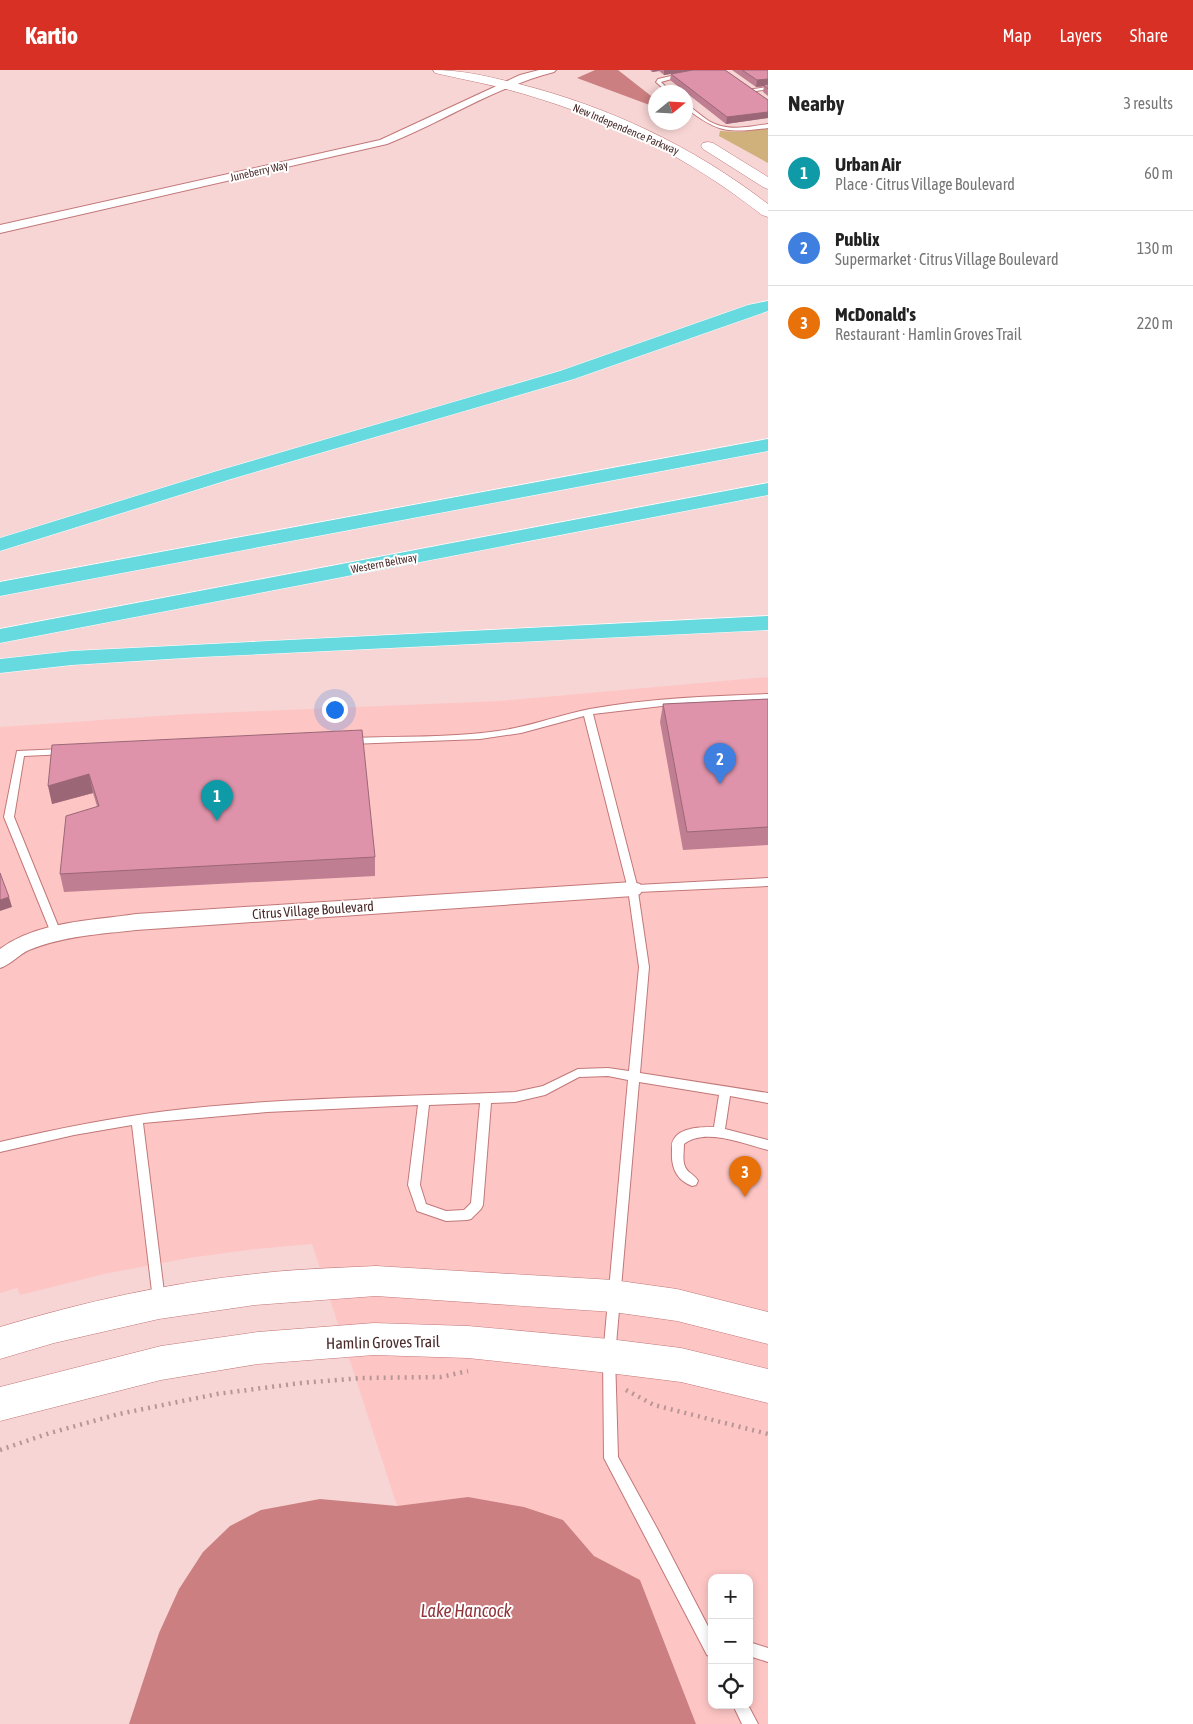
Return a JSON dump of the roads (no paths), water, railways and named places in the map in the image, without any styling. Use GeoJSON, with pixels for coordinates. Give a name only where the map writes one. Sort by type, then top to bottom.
{"type":"FeatureCollection","features":[{"type":"Feature","properties":{"kind":"highway"},"geometry":{"type":"LineString","coordinates":[[0,545],[224,475],[567,375],[763,305]]}},
{"type":"Feature","properties":{"kind":"highway"},"geometry":{"type":"LineString","coordinates":[[0,589],[768,444]]}},
{"type":"Feature","properties":{"kind":"highway","name":"Western Beltway"},"geometry":{"type":"LineString","coordinates":[[0,636],[768,489]]}},
{"type":"Feature","properties":{"kind":"highway"},"geometry":{"type":"LineString","coordinates":[[0,666],[72,658],[200,650],[768,623]]}},
{"type":"Feature","properties":{"kind":"main road","name":"New Independence Parkway"},"geometry":{"type":"LineString","coordinates":[[440,70],[508,85],[591,112],[654,138],[692,158],[727,180],[768,212]]}},
{"type":"Feature","properties":{"kind":"main road","name":"New Independence Parkway"},"geometry":{"type":"LineString","coordinates":[[496,70],[525,74],[584,94]]}},
{"type":"Feature","properties":{"kind":"main road","name":"New Independence Parkway"},"geometry":{"type":"LineString","coordinates":[[692,139],[768,184]]}},
{"type":"Feature","properties":{"kind":"main road"},"geometry":{"type":"LineString","coordinates":[[0,1343],[54,1327],[159,1303],[255,1289],[376,1281],[613,1296],[677,1304],[768,1328]]}},
{"type":"Feature","properties":{"kind":"main road","name":"Hamlin Groves Trail"},"geometry":{"type":"LineString","coordinates":[[0,1404],[161,1363],[258,1348],[374,1339],[468,1342],[608,1369],[680,1365],[768,1386]]}},
{"type":"Feature","properties":{"kind":"street"},"geometry":{"type":"LineString","coordinates":[[525,74],[551,70]]}},
{"type":"Feature","properties":{"kind":"street","name":"Juneberry Way"},"geometry":{"type":"LineString","coordinates":[[0,229],[383,142],[508,85],[525,74]]}},
{"type":"Feature","properties":{"kind":"street"},"geometry":{"type":"LineString","coordinates":[[747,88],[762,99]]}},
{"type":"Feature","properties":{"kind":"street","name":"Citrus Village Boulevard"},"geometry":{"type":"LineString","coordinates":[[0,959],[20,945],[56,933],[136,922],[634,889]]}},
{"type":"Feature","properties":{"kind":"lane"},"geometry":{"type":"LineString","coordinates":[[661,85],[658,82],[660,80],[687,74]]}},
{"type":"Feature","properties":{"kind":"lane"},"geometry":{"type":"LineString","coordinates":[[747,88],[768,88]]}},
{"type":"Feature","properties":{"kind":"lane"},"geometry":{"type":"LineString","coordinates":[[693,112],[708,124],[720,129],[738,130],[768,126]]}},
{"type":"Feature","properties":{"kind":"lane"},"geometry":{"type":"LineString","coordinates":[[339,741],[501,734],[588,713],[638,704],[768,697]]}},
{"type":"Feature","properties":{"kind":"lane"},"geometry":{"type":"LineString","coordinates":[[588,713],[634,889],[644,967],[613,1296],[608,1369],[610,1458],[708,1635]]}},
{"type":"Feature","properties":{"kind":"lane"},"geometry":{"type":"LineString","coordinates":[[56,933],[10,817],[20,753],[70,751]]}},
{"type":"Feature","properties":{"kind":"lane"},"geometry":{"type":"LineString","coordinates":[[634,889],[768,882]]}},
{"type":"Feature","properties":{"kind":"lane"},"geometry":{"type":"LineString","coordinates":[[0,1147],[67,1132],[136,1120],[230,1110],[515,1097],[545,1090],[578,1074],[608,1072],[768,1098]]}},
{"type":"Feature","properties":{"kind":"lane"},"geometry":{"type":"LineString","coordinates":[[719,1132],[725,1091]]}},
{"type":"Feature","properties":{"kind":"lane"},"geometry":{"type":"LineString","coordinates":[[424,1101],[414,1184],[421,1207],[446,1216],[467,1215],[477,1204],[486,1098]]}},
{"type":"Feature","properties":{"kind":"lane"},"geometry":{"type":"LineString","coordinates":[[136,1120],[159,1303]]}},
{"type":"Feature","properties":{"kind":"lane"},"geometry":{"type":"LineString","coordinates":[[692,1181],[684,1176],[678,1168],[678,1142],[684,1135],[694,1132],[719,1132],[768,1145]]}},
{"type":"Feature","properties":{"kind":"lane"},"geometry":{"type":"LineString","coordinates":[[753,1649],[768,1655]]}},
{"type":"Feature","properties":{"kind":"lane"},"geometry":{"type":"LineString","coordinates":[[742,1709],[750,1724]]}},
{"type":"Feature","properties":{"kind":"water"},"geometry":{"type":"Polygon","coordinates":[[[595,70],[618,70],[648,94],[648,104],[577,78],[595,70]]]}},
{"type":"Feature","properties":{"kind":"water","name":"Lake Hancock"},"geometry":{"type":"Polygon","coordinates":[[[468,1497],[524,1507],[563,1520],[594,1556],[640,1580],[696,1724],[129,1724],[159,1633],[179,1589],[203,1552],[230,1526],[261,1510],[320,1499],[397,1506],[468,1497]]]}},
{"type":"Feature","properties":{"kind":"place","name":"Publix"},"geometry":{"type":"Point","coordinates":[720,784]}},
{"type":"Feature","properties":{"kind":"place","name":"Urban Air"},"geometry":{"type":"Point","coordinates":[217,821]}},
{"type":"Feature","properties":{"kind":"place","name":"McDonald's"},"geometry":{"type":"Point","coordinates":[745,1197]}}]}
